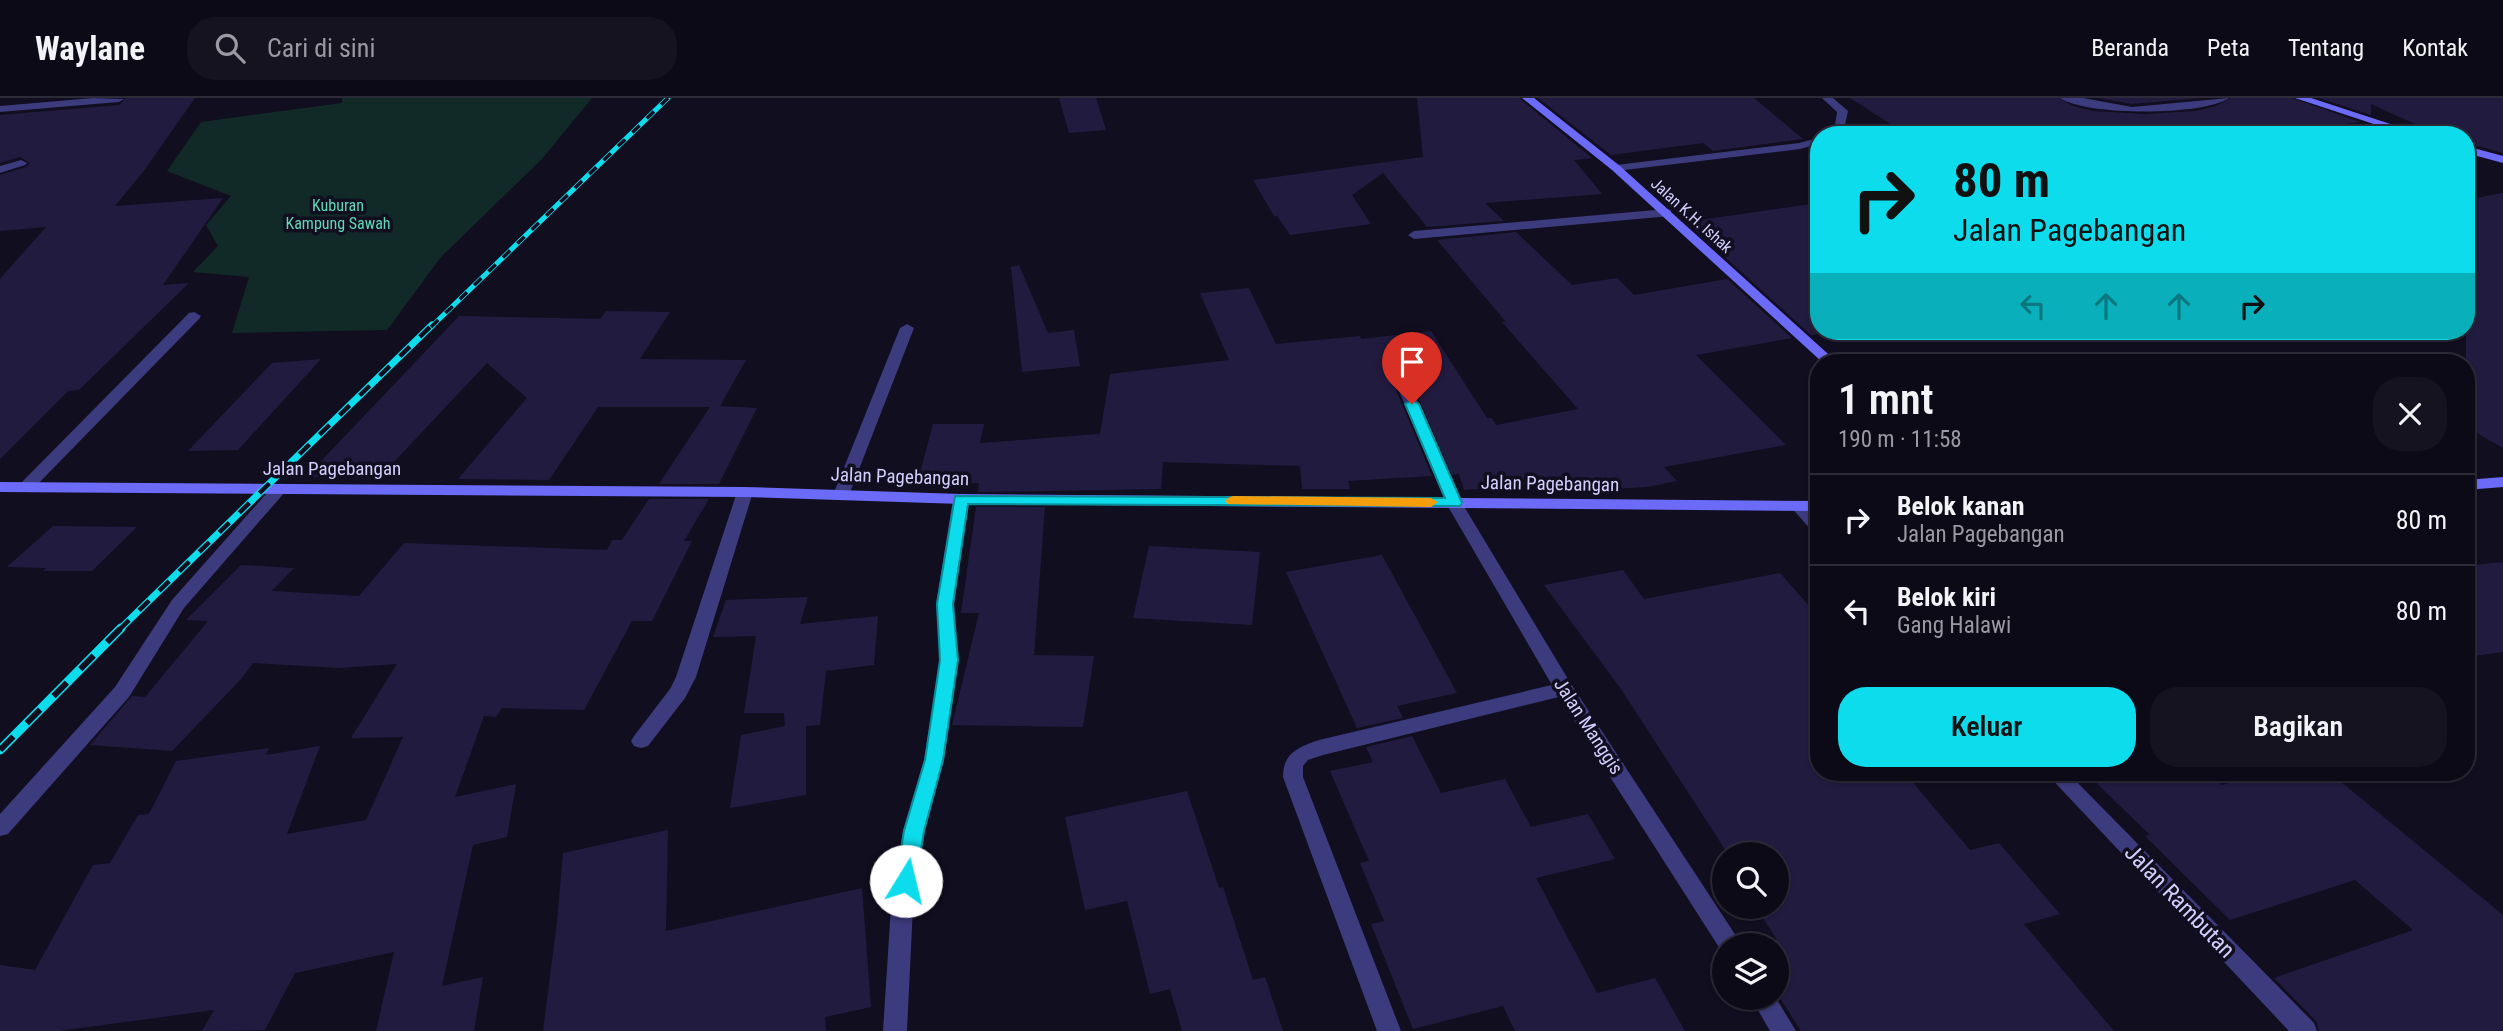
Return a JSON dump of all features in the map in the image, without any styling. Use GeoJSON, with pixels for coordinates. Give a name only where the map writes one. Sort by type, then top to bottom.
{"type":"FeatureCollection","features":[{"type":"Feature","properties":{"kind":"street","name":"Jalan K.H. Ishak"},"geometry":{"type":"LineString","coordinates":[[1527,98],[1616,168],[1821,354]]}},
{"type":"Feature","properties":{"kind":"street"},"geometry":{"type":"LineString","coordinates":[[1827,98],[1843,111],[1839,126]]}},
{"type":"Feature","properties":{"kind":"street"},"geometry":{"type":"LineString","coordinates":[[2065,98],[2132,110],[2224,98]]}},
{"type":"Feature","properties":{"kind":"street"},"geometry":{"type":"LineString","coordinates":[[2300,98],[2390,126]]}},
{"type":"Feature","properties":{"kind":"street"},"geometry":{"type":"LineString","coordinates":[[0,108],[119,99]]}},
{"type":"Feature","properties":{"kind":"street"},"geometry":{"type":"LineString","coordinates":[[1616,168],[1810,143]]}},
{"type":"Feature","properties":{"kind":"street"},"geometry":{"type":"LineString","coordinates":[[2475,152],[2503,160]]}},
{"type":"Feature","properties":{"kind":"street"},"geometry":{"type":"LineString","coordinates":[[0,170],[21,163]]}},
{"type":"Feature","properties":{"kind":"street"},"geometry":{"type":"LineString","coordinates":[[1414,235],[1667,213]]}},
{"type":"Feature","properties":{"kind":"street"},"geometry":{"type":"LineString","coordinates":[[26,487],[194,316]]}},
{"type":"Feature","properties":{"kind":"street"},"geometry":{"type":"LineString","coordinates":[[841,495],[907,328]]}},
{"type":"Feature","properties":{"kind":"street","name":"Jalan Manggis"},"geometry":{"type":"LineString","coordinates":[[1401,379],[1454,503],[1564,689],[1722,933]]}},
{"type":"Feature","properties":{"kind":"street"},"geometry":{"type":"LineString","coordinates":[[2475,484],[2503,482]]}},
{"type":"Feature","properties":{"kind":"street","name":"Jalan Pagebangan"},"geometry":{"type":"LineString","coordinates":[[0,487],[744,492],[961,499],[1810,506]]}},
{"type":"Feature","properties":{"kind":"street"},"geometry":{"type":"LineString","coordinates":[[0,828],[122,692],[178,604],[279,489]]}},
{"type":"Feature","properties":{"kind":"street"},"geometry":{"type":"LineString","coordinates":[[641,741],[678,693],[686,677],[744,492]]}},
{"type":"Feature","properties":{"kind":"street"},"geometry":{"type":"LineString","coordinates":[[895,1031],[902,906],[914,831],[934,760],[949,660],[945,604],[961,499]]}},
{"type":"Feature","properties":{"kind":"street"},"geometry":{"type":"LineString","coordinates":[[1798,506],[1810,519]]}},
{"type":"Feature","properties":{"kind":"street"},"geometry":{"type":"LineString","coordinates":[[1389,1031],[1293,777],[1293,764],[1301,755],[1319,748],[1564,689]]}},
{"type":"Feature","properties":{"kind":"street","name":"Jalan Rambutan"},"geometry":{"type":"LineString","coordinates":[[2064,781],[2305,1031]]}},
{"type":"Feature","properties":{"kind":"street"},"geometry":{"type":"LineString","coordinates":[[1771,1010],[1784,1031]]}},
{"type":"Feature","properties":{"kind":"green space","name":"Kuburan Kampung Sawah"},"geometry":{"type":"Polygon","coordinates":[[[342,98],[592,98],[542,159],[441,257],[387,330],[232,333],[249,277],[193,272],[218,246],[206,225],[231,196],[167,171],[201,122],[342,103],[342,98]]]}},
{"type":"Feature","properties":{"kind":"building"},"geometry":{"type":"Polygon","coordinates":[[[126,98],[195,98],[143,172],[115,206],[223,198],[163,285],[189,283],[79,390],[68,391],[0,459],[0,279],[46,227],[0,231],[0,175],[26,167],[30,163],[20,157],[0,163],[0,115],[119,105],[126,98]]]}},
{"type":"Feature","properties":{"kind":"building"},"geometry":{"type":"Polygon","coordinates":[[[1059,98],[1096,98],[1106,130],[1069,133],[1059,98]]]}},
{"type":"Feature","properties":{"kind":"building"},"geometry":{"type":"Polygon","coordinates":[[[1417,98],[1519,98],[1592,158],[1574,160],[1602,194],[1485,203],[1504,221],[1427,227],[1383,173],[1352,195],[1371,224],[1290,235],[1277,216],[1274,216],[1253,180],[1423,157],[1417,98]]]}},
{"type":"Feature","properties":{"kind":"building"},"geometry":{"type":"Polygon","coordinates":[[[1538,98],[1754,98],[1803,139],[1713,151],[1703,143],[1611,155],[1538,98]]]}},
{"type":"Feature","properties":{"kind":"building"},"geometry":{"type":"Polygon","coordinates":[[[1850,98],[2058,98],[2073,106],[2093,111],[2144,114],[2196,111],[2216,106],[2231,98],[2292,98],[2360,122],[2328,126],[1894,126],[1850,98]]]}},
{"type":"Feature","properties":{"kind":"building"},"geometry":{"type":"Polygon","coordinates":[[[2098,98],[2201,98],[2132,104],[2098,98]]]}},
{"type":"Feature","properties":{"kind":"building"},"geometry":{"type":"Polygon","coordinates":[[[2319,98],[2503,98],[2503,153],[2475,145],[2475,126],[2419,126],[2371,104],[2371,115],[2319,98]]]}},
{"type":"Feature","properties":{"kind":"building"},"geometry":{"type":"Polygon","coordinates":[[[2503,193],[2503,448],[2475,432],[2475,354],[2466,354],[2466,340],[2475,340],[2475,198],[2503,193]]]}},
{"type":"Feature","properties":{"kind":"building"},"geometry":{"type":"Polygon","coordinates":[[[1810,204],[1810,334],[1686,222],[1810,204]]]}},
{"type":"Feature","properties":{"kind":"building"},"geometry":{"type":"Polygon","coordinates":[[[1516,232],[1572,285],[1617,278],[1634,295],[1727,279],[1792,338],[1696,355],[1786,445],[1664,467],[1677,481],[1647,487],[1594,490],[1590,482],[1464,490],[1459,474],[1452,475],[1410,378],[1400,373],[1392,380],[1432,476],[1348,481],[1350,489],[1302,489],[1300,466],[1163,462],[1161,489],[978,492],[979,483],[917,484],[933,424],[984,424],[980,443],[1100,434],[1110,374],[1229,360],[1200,293],[1249,288],[1276,344],[1360,336],[1361,339],[1431,331],[1487,418],[1492,418],[1496,425],[1578,409],[1502,322],[1506,322],[1437,240],[1516,232]]]}},
{"type":"Feature","properties":{"kind":"building"},"geometry":{"type":"Polygon","coordinates":[[[1019,265],[1048,333],[1074,330],[1080,366],[1022,372],[1011,267],[1019,265]]]}},
{"type":"Feature","properties":{"kind":"building"},"geometry":{"type":"Polygon","coordinates":[[[606,311],[670,312],[640,359],[746,360],[720,406],[757,408],[719,484],[659,484],[710,407],[598,407],[549,480],[458,479],[527,398],[487,363],[378,479],[306,477],[459,316],[600,319],[606,311]]]}},
{"type":"Feature","properties":{"kind":"building"},"geometry":{"type":"Polygon","coordinates":[[[321,359],[238,450],[188,451],[272,363],[321,359]]]}},
{"type":"Feature","properties":{"kind":"building"},"geometry":{"type":"Polygon","coordinates":[[[649,499],[709,499],[684,541],[692,541],[652,621],[632,621],[584,710],[502,708],[496,717],[484,716],[455,797],[516,784],[507,837],[473,845],[442,986],[483,977],[474,1031],[376,1031],[394,952],[295,973],[265,1030],[202,1031],[214,1010],[59,1031],[0,1031],[0,965],[35,970],[93,865],[110,863],[138,815],[149,814],[176,761],[269,748],[266,755],[320,746],[287,834],[366,820],[403,737],[351,738],[397,664],[339,668],[253,663],[172,751],[90,745],[132,696],[145,697],[208,621],[186,620],[241,565],[294,568],[272,591],[359,596],[404,543],[607,550],[612,540],[622,540],[649,499]]]}},
{"type":"Feature","properties":{"kind":"building"},"geometry":{"type":"Polygon","coordinates":[[[976,507],[1045,507],[1034,655],[1094,656],[1083,727],[952,725],[979,613],[961,613],[976,507]]]}},
{"type":"Feature","properties":{"kind":"building"},"geometry":{"type":"Polygon","coordinates":[[[53,526],[137,527],[92,571],[43,571],[46,568],[7,567],[53,526]]]}},
{"type":"Feature","properties":{"kind":"building"},"geometry":{"type":"Polygon","coordinates":[[[1149,546],[1260,552],[1252,625],[1133,618],[1149,546]]]}},
{"type":"Feature","properties":{"kind":"building"},"geometry":{"type":"Polygon","coordinates":[[[1382,555],[1457,693],[1397,706],[1403,718],[1357,728],[1286,572],[1382,555]]]}},
{"type":"Feature","properties":{"kind":"building"},"geometry":{"type":"Polygon","coordinates":[[[2503,562],[2503,652],[2475,656],[2475,565],[2503,562]]]}},
{"type":"Feature","properties":{"kind":"building"},"geometry":{"type":"Polygon","coordinates":[[[1623,570],[1644,599],[1780,573],[1810,607],[1810,781],[1912,781],[1970,850],[1999,843],[2060,914],[2024,924],[2114,1031],[1801,1031],[1788,1010],[1789,933],[1773,933],[1764,919],[1789,919],[1789,842],[1720,842],[1621,689],[1544,585],[1623,570]]]}},
{"type":"Feature","properties":{"kind":"building"},"geometry":{"type":"Polygon","coordinates":[[[808,597],[800,624],[878,616],[874,665],[826,671],[820,725],[806,726],[806,795],[730,808],[741,735],[785,726],[784,713],[744,713],[756,636],[713,637],[726,600],[808,597]]]}},
{"type":"Feature","properties":{"kind":"building"},"geometry":{"type":"Polygon","coordinates":[[[1412,736],[1441,793],[1505,779],[1531,827],[1588,814],[1615,859],[1536,878],[1597,993],[1655,978],[1685,1031],[1515,1031],[1503,1006],[1413,1029],[1371,924],[1384,921],[1360,863],[1369,861],[1330,771],[1373,762],[1366,747],[1412,736]]]}},
{"type":"Feature","properties":{"kind":"building"},"geometry":{"type":"Polygon","coordinates":[[[2094,781],[2217,781],[2222,785],[2236,781],[2340,781],[2503,915],[2503,1031],[2319,1031],[2316,1021],[2274,978],[2413,930],[2355,880],[2230,920],[2145,836],[2150,835],[2094,781]]]}},
{"type":"Feature","properties":{"kind":"building"},"geometry":{"type":"Polygon","coordinates":[[[1187,791],[1219,888],[1223,887],[1253,980],[1265,977],[1283,1031],[1182,1031],[1170,989],[1150,994],[1127,901],[1085,910],[1065,817],[1187,791]]]}},
{"type":"Feature","properties":{"kind":"building"},"geometry":{"type":"Polygon","coordinates":[[[668,830],[666,931],[862,888],[871,1007],[825,1017],[826,1031],[543,1031],[563,853],[668,830]]]}},
{"type":"Feature","properties":{"kind":"railway"},"geometry":{"type":"LineString","coordinates":[[431,327],[668,98]]}},
{"type":"Feature","properties":{"kind":"railway"},"geometry":{"type":"LineString","coordinates":[[119,630],[432,325]]}},
{"type":"Feature","properties":{"kind":"railway"},"geometry":{"type":"LineString","coordinates":[[0,750],[119,630]]}},
{"type":"Feature","properties":{"kind":"slow traffic"},"geometry":{"type":"LineString","coordinates":[[1233,501],[1431,502]]}},
{"type":"Feature","properties":{"kind":"route"},"geometry":{"type":"LineString","coordinates":[[906,881],[914,831],[934,760],[949,660],[945,604],[961,499],[1454,503],[1412,404]]}}]}
